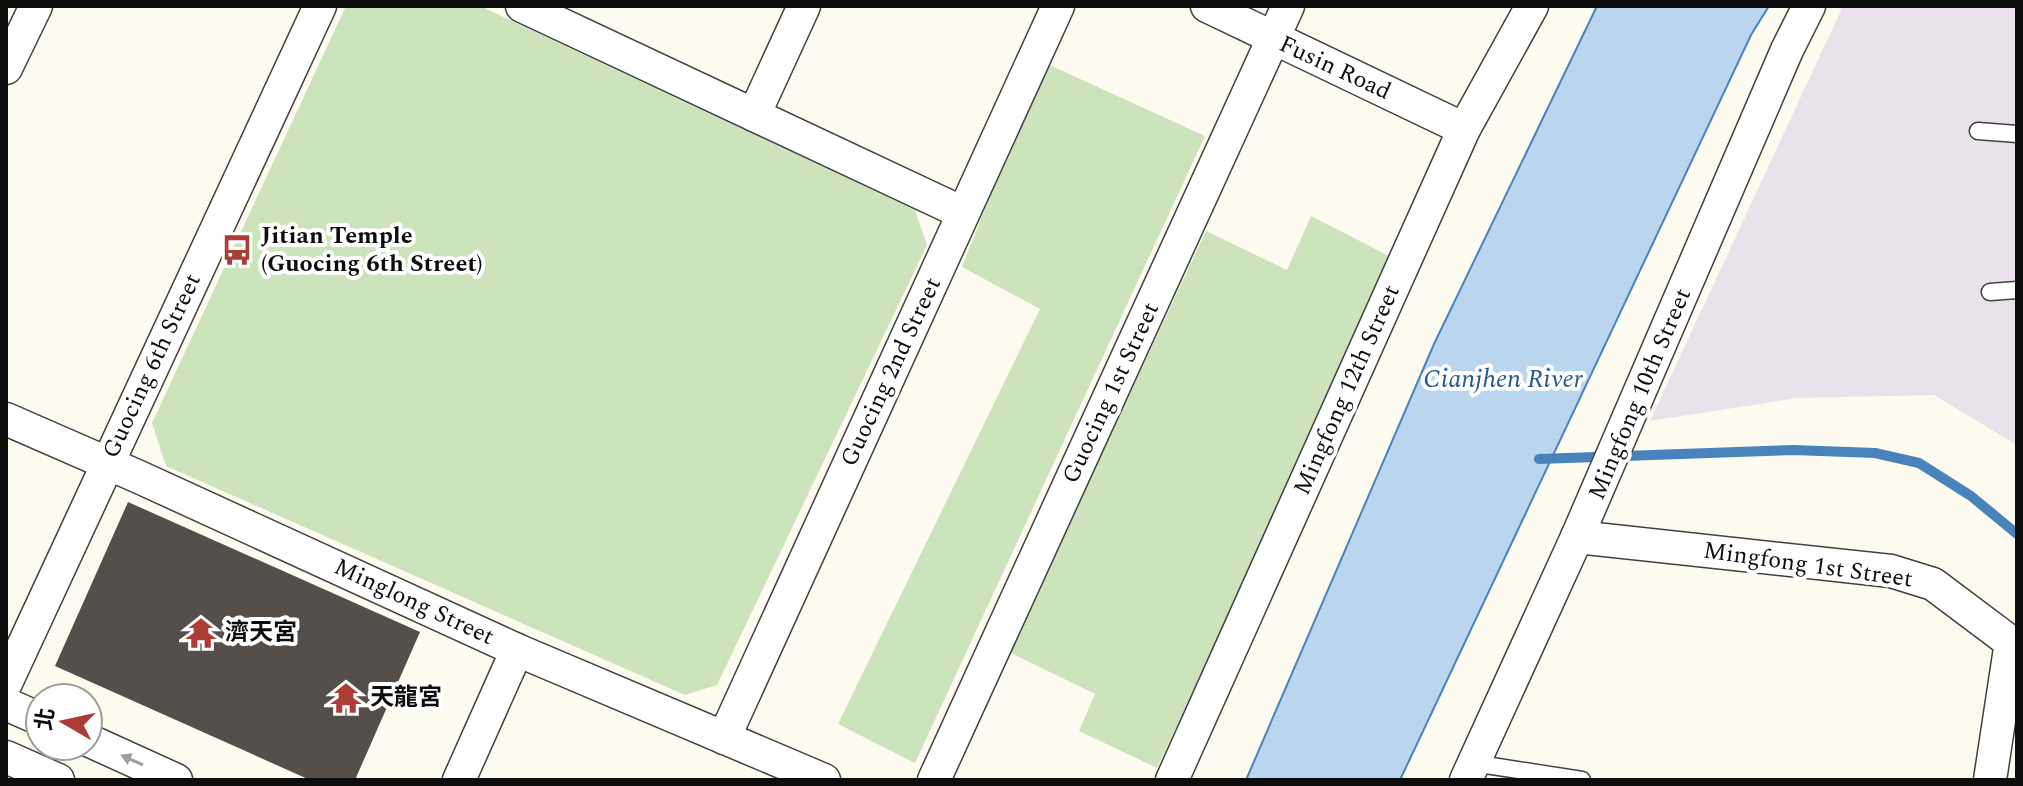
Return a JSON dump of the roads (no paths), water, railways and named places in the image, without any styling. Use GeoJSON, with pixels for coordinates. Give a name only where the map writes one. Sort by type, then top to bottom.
{"type":"FeatureCollection","features":[{"type":"Feature","properties":{"kind":"street"},"geometry":{"type":"LineString","coordinates":[[6,68],[36,6]]}},
{"type":"Feature","properties":{"kind":"street","name":"Guocing 6th Street"},"geometry":{"type":"LineString","coordinates":[[6,683],[320,6]]}},
{"type":"Feature","properties":{"kind":"street"},"geometry":{"type":"LineString","coordinates":[[522,6],[558,13],[754,115],[963,213]]}},
{"type":"Feature","properties":{"kind":"street"},"geometry":{"type":"LineString","coordinates":[[754,115],[804,6]]}},
{"type":"Feature","properties":{"kind":"street","name":"Guocing 2nd Street"},"geometry":{"type":"LineString","coordinates":[[724,738],[1058,6]]}},
{"type":"Feature","properties":{"kind":"street","name":"Fusin Road"},"geometry":{"type":"LineString","coordinates":[[1207,6],[1464,129]]}},
{"type":"Feature","properties":{"kind":"street","name":"Guocing 1st Street"},"geometry":{"type":"LineString","coordinates":[[934,780],[1288,6]]}},
{"type":"Feature","properties":{"kind":"street","name":"Mingfong 12th Street"},"geometry":{"type":"LineString","coordinates":[[1172,780],[1464,129],[1532,6]]}},
{"type":"Feature","properties":{"kind":"street","name":"Mingfong 10th Street"},"geometry":{"type":"LineString","coordinates":[[1470,772],[1577,537],[1787,50],[1809,6]]}},
{"type":"Feature","properties":{"kind":"street","name":"Minglong Street"},"geometry":{"type":"LineString","coordinates":[[6,419],[517,650],[824,780]]}},
{"type":"Feature","properties":{"kind":"street","name":"Mingfong 1st Street"},"geometry":{"type":"LineString","coordinates":[[1577,537],[1891,571],[1933,584],[2014,645]]}},
{"type":"Feature","properties":{"kind":"street"},"geometry":{"type":"LineString","coordinates":[[1990,780],[2014,645]]}},
{"type":"Feature","properties":{"kind":"street"},"geometry":{"type":"LineString","coordinates":[[459,780],[517,650]]}},
{"type":"Feature","properties":{"kind":"street"},"geometry":{"type":"LineString","coordinates":[[104,747],[176,780]]}},
{"type":"Feature","properties":{"kind":"street"},"geometry":{"type":"LineString","coordinates":[[6,757],[58,780]]}},
{"type":"Feature","properties":{"kind":"lane"},"geometry":{"type":"LineString","coordinates":[[1978,131],[2017,134]]}},
{"type":"Feature","properties":{"kind":"lane"},"geometry":{"type":"LineString","coordinates":[[1990,292],[2017,290]]}},
{"type":"Feature","properties":{"kind":"lane"},"geometry":{"type":"LineString","coordinates":[[1470,772],[1582,780]]}},
{"type":"Feature","properties":{"kind":"water","name":"Cianjhen River"},"geometry":{"type":"Polygon","coordinates":[[[1597,6],[1769,6],[1751,35],[1400,780],[1246,780],[1434,344],[1597,6]]]}},
{"type":"Feature","properties":{"kind":"waterway"},"geometry":{"type":"LineString","coordinates":[[1539,459],[1793,450],[1875,453],[1919,463],[1971,496],[2017,534]]}},
{"type":"Feature","properties":{"kind":"place","name":"Jitian Temple (Guocing 6th Street)"},"geometry":{"type":"Point","coordinates":[237,250]}},
{"type":"Feature","properties":{"kind":"place","name":"濟天宮"},"geometry":{"type":"Point","coordinates":[201,633]}},
{"type":"Feature","properties":{"kind":"place","name":"天龍宮"},"geometry":{"type":"Point","coordinates":[346,698]}}]}
